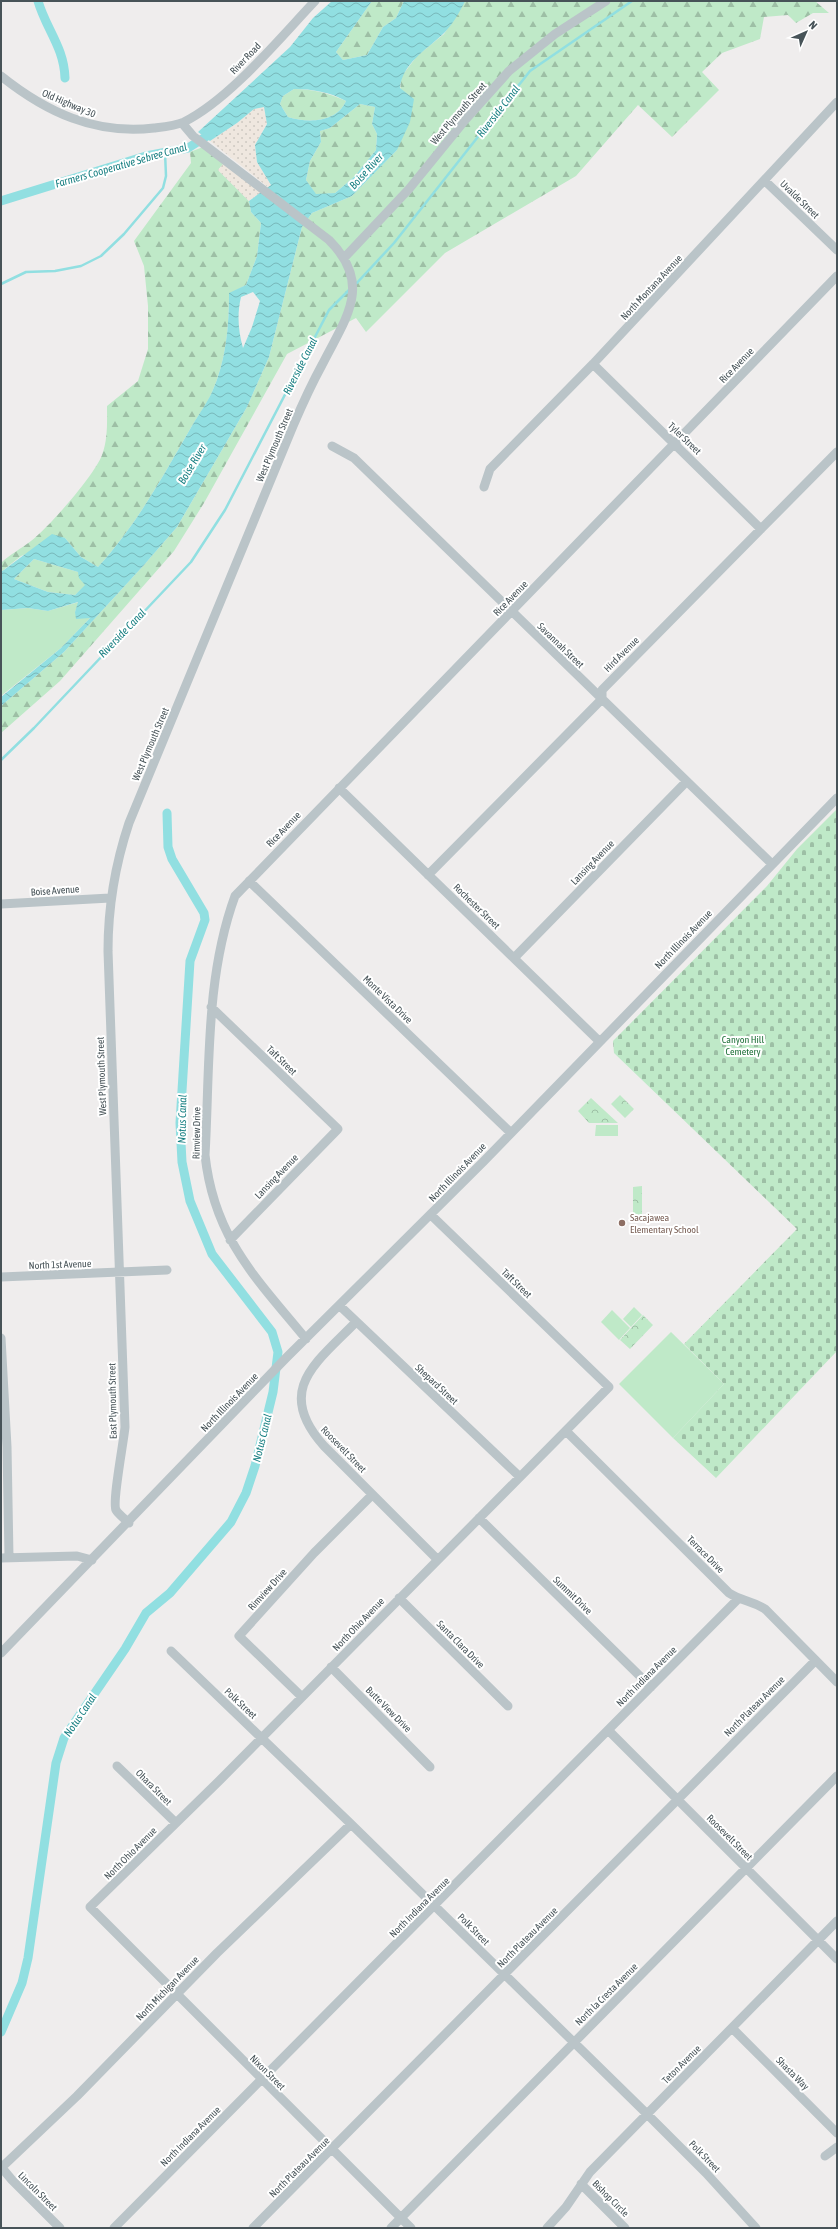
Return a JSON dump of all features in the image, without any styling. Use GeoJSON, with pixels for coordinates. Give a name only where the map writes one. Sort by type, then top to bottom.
{"type":"FeatureCollection","features":[{"type":"Feature","properties":{"kind":"street","name":"River Road"},"geometry":{"type":"LineString","coordinates":[[182,123],[229,90],[315,1]]}},
{"type":"Feature","properties":{"kind":"street","name":"West Plymouth Street"},"geometry":{"type":"LineString","coordinates":[[344,258],[409,189],[466,119],[509,71],[555,34],[606,1]]}},
{"type":"Feature","properties":{"kind":"street","name":"Old Highway 30"},"geometry":{"type":"LineString","coordinates":[[1,76],[23,94],[48,108],[101,128],[147,129],[182,123]]}},
{"type":"Feature","properties":{"kind":"street","name":"North Montana Avenue"},"geometry":{"type":"LineString","coordinates":[[484,487],[490,469],[593,364],[837,102]]}},
{"type":"Feature","properties":{"kind":"street","name":"West Plymouth Street"},"geometry":{"type":"LineString","coordinates":[[120,1272],[108,951],[110,898],[115,871],[129,823],[293,426],[320,366],[350,310],[353,293],[350,270],[344,258],[329,240],[193,136],[182,123]]}},
{"type":"Feature","properties":{"kind":"street","name":"Uvalde Street"},"geometry":{"type":"LineString","coordinates":[[765,181],[837,250]]}},
{"type":"Feature","properties":{"kind":"street","name":"Rice Avenue"},"geometry":{"type":"LineString","coordinates":[[222,947],[228,916],[235,896],[837,276]]}},
{"type":"Feature","properties":{"kind":"street","name":"Tyler Street"},"geometry":{"type":"LineString","coordinates":[[593,364],[762,529]]}},
{"type":"Feature","properties":{"kind":"street","name":"Savannah Street"},"geometry":{"type":"LineString","coordinates":[[332,446],[354,458],[772,864]]}},
{"type":"Feature","properties":{"kind":"street","name":"Hird Avenue"},"geometry":{"type":"LineString","coordinates":[[428,875],[602,700],[602,690],[837,452]]}},
{"type":"Feature","properties":{"kind":"street","name":"Lansing Avenue"},"geometry":{"type":"LineString","coordinates":[[514,958],[686,782]]}},
{"type":"Feature","properties":{"kind":"street","name":"Rochester Street"},"geometry":{"type":"LineString","coordinates":[[339,788],[600,1041]]}},
{"type":"Feature","properties":{"kind":"street","name":"North Illinois Avenue"},"geometry":{"type":"LineString","coordinates":[[1,1653],[129,1523],[286,1358],[431,1215],[837,798]]}},
{"type":"Feature","properties":{"kind":"street","name":"Monte Vista Drive"},"geometry":{"type":"LineString","coordinates":[[249,881],[511,1132]]}},
{"type":"Feature","properties":{"kind":"street","name":"Boise Avenue"},"geometry":{"type":"LineString","coordinates":[[1,904],[110,898]]}},
{"type":"Feature","properties":{"kind":"street","name":"Rimview Drive"},"geometry":{"type":"LineString","coordinates":[[222,947],[211,1007],[205,1155],[208,1178],[230,1240],[253,1275],[306,1339]]}},
{"type":"Feature","properties":{"kind":"street","name":"Taft Street"},"geometry":{"type":"LineString","coordinates":[[211,1007],[338,1129]]}},
{"type":"Feature","properties":{"kind":"street","name":"Lansing Avenue"},"geometry":{"type":"LineString","coordinates":[[230,1240],[338,1129]]}},
{"type":"Feature","properties":{"kind":"street","name":"Taft Street"},"geometry":{"type":"LineString","coordinates":[[431,1215],[554,1334]]}},
{"type":"Feature","properties":{"kind":"street","name":"North 1st Avenue"},"geometry":{"type":"LineString","coordinates":[[1,1277],[167,1270]]}},
{"type":"Feature","properties":{"kind":"street","name":"East Plymouth Street"},"geometry":{"type":"LineString","coordinates":[[120,1272],[125,1427],[123,1452],[114,1499],[116,1510],[129,1523]]}},
{"type":"Feature","properties":{"kind":"street","name":"Shepard Street"},"geometry":{"type":"LineString","coordinates":[[340,1306],[520,1477]]}},
{"type":"Feature","properties":{"kind":"street","name":"Roosevelt Street"},"geometry":{"type":"LineString","coordinates":[[356,1322],[310,1370],[300,1394],[301,1409],[312,1433],[372,1495],[437,1558]]}},
{"type":"Feature","properties":{"kind":"street","name":"North Ohio Avenue"},"geometry":{"type":"LineString","coordinates":[[112,1930],[90,1907],[176,1824],[437,1558],[479,1518],[609,1387],[554,1334]]}},
{"type":"Feature","properties":{"kind":"street"},"geometry":{"type":"LineString","coordinates":[[1,1338],[7,1447],[5,1558],[77,1556],[92,1560]]}},
{"type":"Feature","properties":{"kind":"street","name":"Terrace Drive"},"geometry":{"type":"LineString","coordinates":[[566,1431],[729,1593],[738,1599],[756,1603],[765,1609],[837,1682]]}},
{"type":"Feature","properties":{"kind":"street","name":"Rimview Drive"},"geometry":{"type":"LineString","coordinates":[[302,1697],[239,1636],[314,1553],[372,1495]]}},
{"type":"Feature","properties":{"kind":"street","name":"Summit Drive"},"geometry":{"type":"LineString","coordinates":[[479,1518],[651,1687]]}},
{"type":"Feature","properties":{"kind":"street","name":"Santa Clara Drive"},"geometry":{"type":"LineString","coordinates":[[399,1598],[508,1706]]}},
{"type":"Feature","properties":{"kind":"street","name":"North Indiana Avenue"},"geometry":{"type":"LineString","coordinates":[[114,2228],[738,1599]]}},
{"type":"Feature","properties":{"kind":"street","name":"Polk Street"},"geometry":{"type":"LineString","coordinates":[[170,1651],[262,1737],[435,1906],[706,2173],[756,2228]]}},
{"type":"Feature","properties":{"kind":"street","name":"North Plateau Avenue"},"geometry":{"type":"LineString","coordinates":[[254,2228],[815,1661]]}},
{"type":"Feature","properties":{"kind":"street","name":"Butte View Drive"},"geometry":{"type":"LineString","coordinates":[[331,1667],[430,1767]]}},
{"type":"Feature","properties":{"kind":"street","name":"Roosevelt Street"},"geometry":{"type":"LineString","coordinates":[[608,1730],[837,1959]]}},
{"type":"Feature","properties":{"kind":"street","name":"Ohara Street"},"geometry":{"type":"LineString","coordinates":[[117,1766],[176,1824]]}},
{"type":"Feature","properties":{"kind":"street","name":"North la Cresta Avenue"},"geometry":{"type":"LineString","coordinates":[[391,2228],[837,1776]]}},
{"type":"Feature","properties":{"kind":"street","name":"North Michigan Avenue"},"geometry":{"type":"LineString","coordinates":[[2,2168],[77,2096],[176,1994],[351,1824]]}},
{"type":"Feature","properties":{"kind":"street","name":"Teton Avenue"},"geometry":{"type":"LineString","coordinates":[[547,2228],[566,2207],[581,2184],[646,2114],[837,1921]]}},
{"type":"Feature","properties":{"kind":"street","name":"Nixon Street"},"geometry":{"type":"LineString","coordinates":[[112,1930],[331,2150],[411,2228]]}},
{"type":"Feature","properties":{"kind":"street","name":"Shasta Way"},"geometry":{"type":"LineString","coordinates":[[732,2028],[837,2133]]}},
{"type":"Feature","properties":{"kind":"street"},"geometry":{"type":"LineString","coordinates":[[825,2156],[837,2147]]}},
{"type":"Feature","properties":{"kind":"street","name":"Lincoln Street"},"geometry":{"type":"LineString","coordinates":[[2,2168],[60,2228]]}},
{"type":"Feature","properties":{"kind":"street","name":"Bishop Circle"},"geometry":{"type":"LineString","coordinates":[[581,2184],[625,2228]]}},
{"type":"Feature","properties":{"kind":"green space"},"geometry":{"type":"Polygon","coordinates":[[[372,1],[404,1],[396,18],[383,27],[367,55],[343,60],[336,52],[372,1]]]}},
{"type":"Feature","properties":{"kind":"green space"},"geometry":{"type":"Polygon","coordinates":[[[465,1],[815,1],[829,13],[813,13],[796,23],[788,15],[764,17],[760,39],[722,53],[702,72],[719,90],[672,137],[638,105],[576,176],[445,253],[366,332],[356,318],[287,354],[204,503],[174,551],[60,681],[1,733],[1,706],[64,652],[177,527],[247,407],[269,357],[302,227],[312,213],[352,196],[397,150],[401,77],[417,56],[444,34],[465,1]]]}},
{"type":"Feature","properties":{"kind":"green space"},"geometry":{"type":"Polygon","coordinates":[[[294,89],[320,92],[346,101],[336,114],[321,120],[296,119],[288,117],[280,104],[283,96],[294,89]]]}},
{"type":"Feature","properties":{"kind":"green space"},"geometry":{"type":"Polygon","coordinates":[[[360,104],[375,107],[372,124],[377,134],[376,150],[354,177],[335,193],[316,195],[306,180],[310,161],[321,142],[320,131],[330,128],[360,104]]]}},
{"type":"Feature","properties":{"kind":"green space"},"geometry":{"type":"Polygon","coordinates":[[[203,147],[224,163],[218,170],[249,201],[251,212],[261,223],[257,256],[246,285],[229,294],[224,356],[210,397],[147,502],[125,535],[98,567],[81,557],[65,538],[21,556],[1,572],[1,563],[39,534],[81,488],[97,464],[104,449],[107,431],[107,406],[138,381],[148,349],[148,306],[144,266],[134,241],[191,163],[190,152],[203,147]]]}},
{"type":"Feature","properties":{"kind":"green space"},"geometry":{"type":"Polygon","coordinates":[[[34,559],[78,572],[86,585],[75,595],[48,592],[14,579],[34,559]]]}},
{"type":"Feature","properties":{"kind":"green space"},"geometry":{"type":"Polygon","coordinates":[[[79,602],[75,612],[84,617],[91,617],[61,648],[1,696],[1,610],[28,608],[48,611],[79,602]]]}},
{"type":"Feature","properties":{"kind":"green space","name":"Canyon Hill Cemetery"},"geometry":{"type":"Polygon","coordinates":[[[837,809],[837,1351],[716,1478],[673,1438],[724,1384],[684,1344],[797,1229],[614,1053],[613,1041],[767,886],[797,849],[837,809]]]}},
{"type":"Feature","properties":{"kind":"green space"},"geometry":{"type":"Polygon","coordinates":[[[620,1095],[634,1109],[625,1118],[611,1104],[620,1095]]]}},
{"type":"Feature","properties":{"kind":"green space"},"geometry":{"type":"Polygon","coordinates":[[[591,1098],[618,1123],[589,1123],[578,1111],[591,1098]]]}},
{"type":"Feature","properties":{"kind":"green space"},"geometry":{"type":"Polygon","coordinates":[[[596,1125],[618,1125],[618,1136],[595,1136],[596,1125]]]}},
{"type":"Feature","properties":{"kind":"green space"},"geometry":{"type":"Polygon","coordinates":[[[642,1186],[642,1215],[633,1215],[633,1187],[642,1186]]]}},
{"type":"Feature","properties":{"kind":"green space"},"geometry":{"type":"Polygon","coordinates":[[[634,1307],[642,1315],[631,1327],[623,1319],[634,1307]]]}},
{"type":"Feature","properties":{"kind":"green space"},"geometry":{"type":"Polygon","coordinates":[[[612,1310],[630,1328],[619,1340],[601,1322],[612,1310]]]}},
{"type":"Feature","properties":{"kind":"green space"},"geometry":{"type":"Polygon","coordinates":[[[643,1315],[653,1325],[630,1349],[620,1340],[643,1315]]]}},
{"type":"Feature","properties":{"kind":"green space"},"geometry":{"type":"Polygon","coordinates":[[[671,1332],[724,1384],[673,1438],[619,1384],[671,1332]]]}},
{"type":"Feature","properties":{"kind":"sand"},"geometry":{"type":"Polygon","coordinates":[[[264,107],[267,123],[255,145],[257,162],[271,185],[268,187],[210,141],[237,123],[254,109],[264,107]]]}},
{"type":"Feature","properties":{"kind":"sand"},"geometry":{"type":"Polygon","coordinates":[[[224,163],[261,192],[249,201],[218,170],[224,163]]]}},
{"type":"Feature","properties":{"kind":"water","name":"Boise River"},"geometry":{"type":"Polygon","coordinates":[[[332,1],[372,1],[336,52],[343,60],[367,55],[383,27],[396,18],[404,1],[465,1],[449,28],[416,58],[405,72],[400,88],[414,99],[410,122],[397,150],[352,196],[312,213],[302,227],[269,357],[247,407],[177,527],[64,652],[1,706],[1,697],[61,648],[90,618],[76,619],[75,612],[78,602],[48,611],[28,608],[1,610],[1,572],[52,534],[65,538],[81,557],[98,567],[125,535],[147,502],[212,392],[224,356],[229,293],[246,285],[257,256],[261,223],[251,212],[249,201],[271,185],[257,162],[255,145],[267,124],[264,107],[254,109],[237,123],[210,141],[198,132],[290,47],[313,18],[332,1]],[[294,89],[283,96],[280,104],[288,117],[304,120],[321,120],[336,114],[346,101],[327,93],[307,90],[294,89]],[[360,104],[330,128],[320,131],[321,142],[310,161],[306,180],[316,194],[335,193],[354,177],[376,150],[377,134],[372,124],[375,107],[360,104]],[[253,292],[241,297],[239,322],[243,348],[252,327],[260,301],[253,292]],[[34,559],[14,579],[48,592],[75,595],[85,585],[79,578],[78,572],[34,559]]]}},
{"type":"Feature","properties":{"kind":"waterway","name":"Notus Canal"},"geometry":{"type":"LineString","coordinates":[[38,1],[41,11],[58,47],[64,67],[65,78]]}},
{"type":"Feature","properties":{"kind":"waterway","name":"Riverside Canal"},"geometry":{"type":"LineString","coordinates":[[354,286],[394,243],[530,71],[632,1]]}},
{"type":"Feature","properties":{"kind":"waterway","name":"Farmers Cooperative Sebree Canal"},"geometry":{"type":"LineString","coordinates":[[1,201],[146,156],[188,148],[215,131]]}},
{"type":"Feature","properties":{"kind":"waterway"},"geometry":{"type":"LineString","coordinates":[[1,284],[26,272],[55,271],[81,266],[101,256],[124,234],[163,188],[166,176],[165,152]]}},
{"type":"Feature","properties":{"kind":"waterway","name":"Riverside Canal"},"geometry":{"type":"LineString","coordinates":[[1,760],[34,728],[191,562],[225,510],[329,310],[350,289]]}},
{"type":"Feature","properties":{"kind":"waterway","name":"Notus Canal"},"geometry":{"type":"LineString","coordinates":[[1,2032],[22,1983],[28,1958],[56,1763],[64,1738],[125,1649],[146,1613],[170,1593],[231,1522],[246,1493],[255,1466],[273,1392],[278,1352],[272,1332],[212,1254],[190,1201],[182,1162],[180,1123],[190,961],[205,920],[204,913],[172,859],[168,847],[167,813]]}},
{"type":"Feature","properties":{"kind":"place","name":"Sacajawea Elementary School"},"geometry":{"type":"Point","coordinates":[622,1223]}}]}
